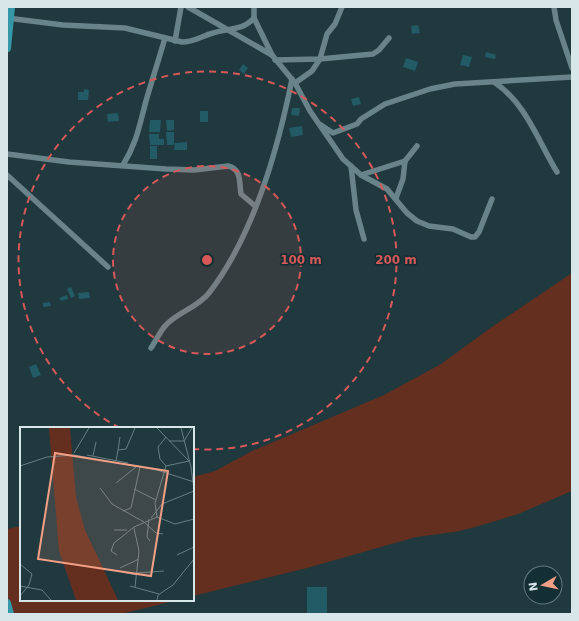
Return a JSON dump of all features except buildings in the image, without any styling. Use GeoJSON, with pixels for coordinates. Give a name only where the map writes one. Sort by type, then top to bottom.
{"type":"FeatureCollection","features":[{"type":"Feature","properties":{"kind":"main road"},"geometry":{"type":"LineString","coordinates":[[7,48],[8,18],[11,7]]}},
{"type":"Feature","properties":{"kind":"main road"},"geometry":{"type":"LineString","coordinates":[[7,603],[10,614]]}},
{"type":"Feature","properties":{"kind":"street"},"geometry":{"type":"LineString","coordinates":[[176,41],[181,7]]}},
{"type":"Feature","properties":{"kind":"street"},"geometry":{"type":"LineString","coordinates":[[188,7],[273,57],[320,59],[373,54],[379,50],[389,38]]}},
{"type":"Feature","properties":{"kind":"street"},"geometry":{"type":"LineString","coordinates":[[254,7],[254,18],[273,57],[293,81],[331,143],[361,175],[387,188],[408,213],[417,221],[429,226],[453,230],[475,237],[479,232],[492,199]]}},
{"type":"Feature","properties":{"kind":"street"},"geometry":{"type":"LineString","coordinates":[[151,348],[165,325],[192,309],[208,294],[225,270],[247,228],[265,183],[293,81],[312,71],[320,59],[327,34],[335,24],[342,7]]}},
{"type":"Feature","properties":{"kind":"street"},"geometry":{"type":"LineString","coordinates":[[554,7],[558,26],[572,68]]}},
{"type":"Feature","properties":{"kind":"street"},"geometry":{"type":"LineString","coordinates":[[8,18],[63,25],[125,28],[176,41],[192,42],[211,33],[241,28],[254,18]]}},
{"type":"Feature","properties":{"kind":"street"},"geometry":{"type":"LineString","coordinates":[[123,165],[133,148],[139,132],[165,38]]}},
{"type":"Feature","properties":{"kind":"street"},"geometry":{"type":"LineString","coordinates":[[333,133],[357,124],[361,119],[385,104],[423,91],[455,84],[572,77]]}},
{"type":"Feature","properties":{"kind":"street"},"geometry":{"type":"LineString","coordinates":[[494,82],[508,92],[519,104],[557,172]]}},
{"type":"Feature","properties":{"kind":"street"},"geometry":{"type":"LineString","coordinates":[[319,124],[333,133]]}},
{"type":"Feature","properties":{"kind":"street"},"geometry":{"type":"LineString","coordinates":[[331,143],[333,133]]}},
{"type":"Feature","properties":{"kind":"street"},"geometry":{"type":"LineString","coordinates":[[396,198],[403,179],[405,161],[417,146]]}},
{"type":"Feature","properties":{"kind":"street"},"geometry":{"type":"LineString","coordinates":[[7,154],[69,162],[194,170],[228,166],[234,167],[239,176],[241,194],[255,206]]}},
{"type":"Feature","properties":{"kind":"street"},"geometry":{"type":"LineString","coordinates":[[361,175],[405,161]]}},
{"type":"Feature","properties":{"kind":"street"},"geometry":{"type":"LineString","coordinates":[[351,166],[356,210],[364,239]]}},
{"type":"Feature","properties":{"kind":"street"},"geometry":{"type":"LineString","coordinates":[[7,174],[108,267]]}},
{"type":"Feature","properties":{"kind":"shaded area"},"geometry":{"type":"Polygon","coordinates":[[[572,273],[572,491],[518,514],[472,528],[416,537],[307,568],[194,596],[194,477],[215,471],[252,451],[384,395],[441,364],[489,329],[572,273]]]}},
{"type":"Feature","properties":{"kind":"shaded area"},"geometry":{"type":"Polygon","coordinates":[[[20,526],[20,601],[174,601],[121,614],[7,614],[7,529],[20,526]]]}}]}
